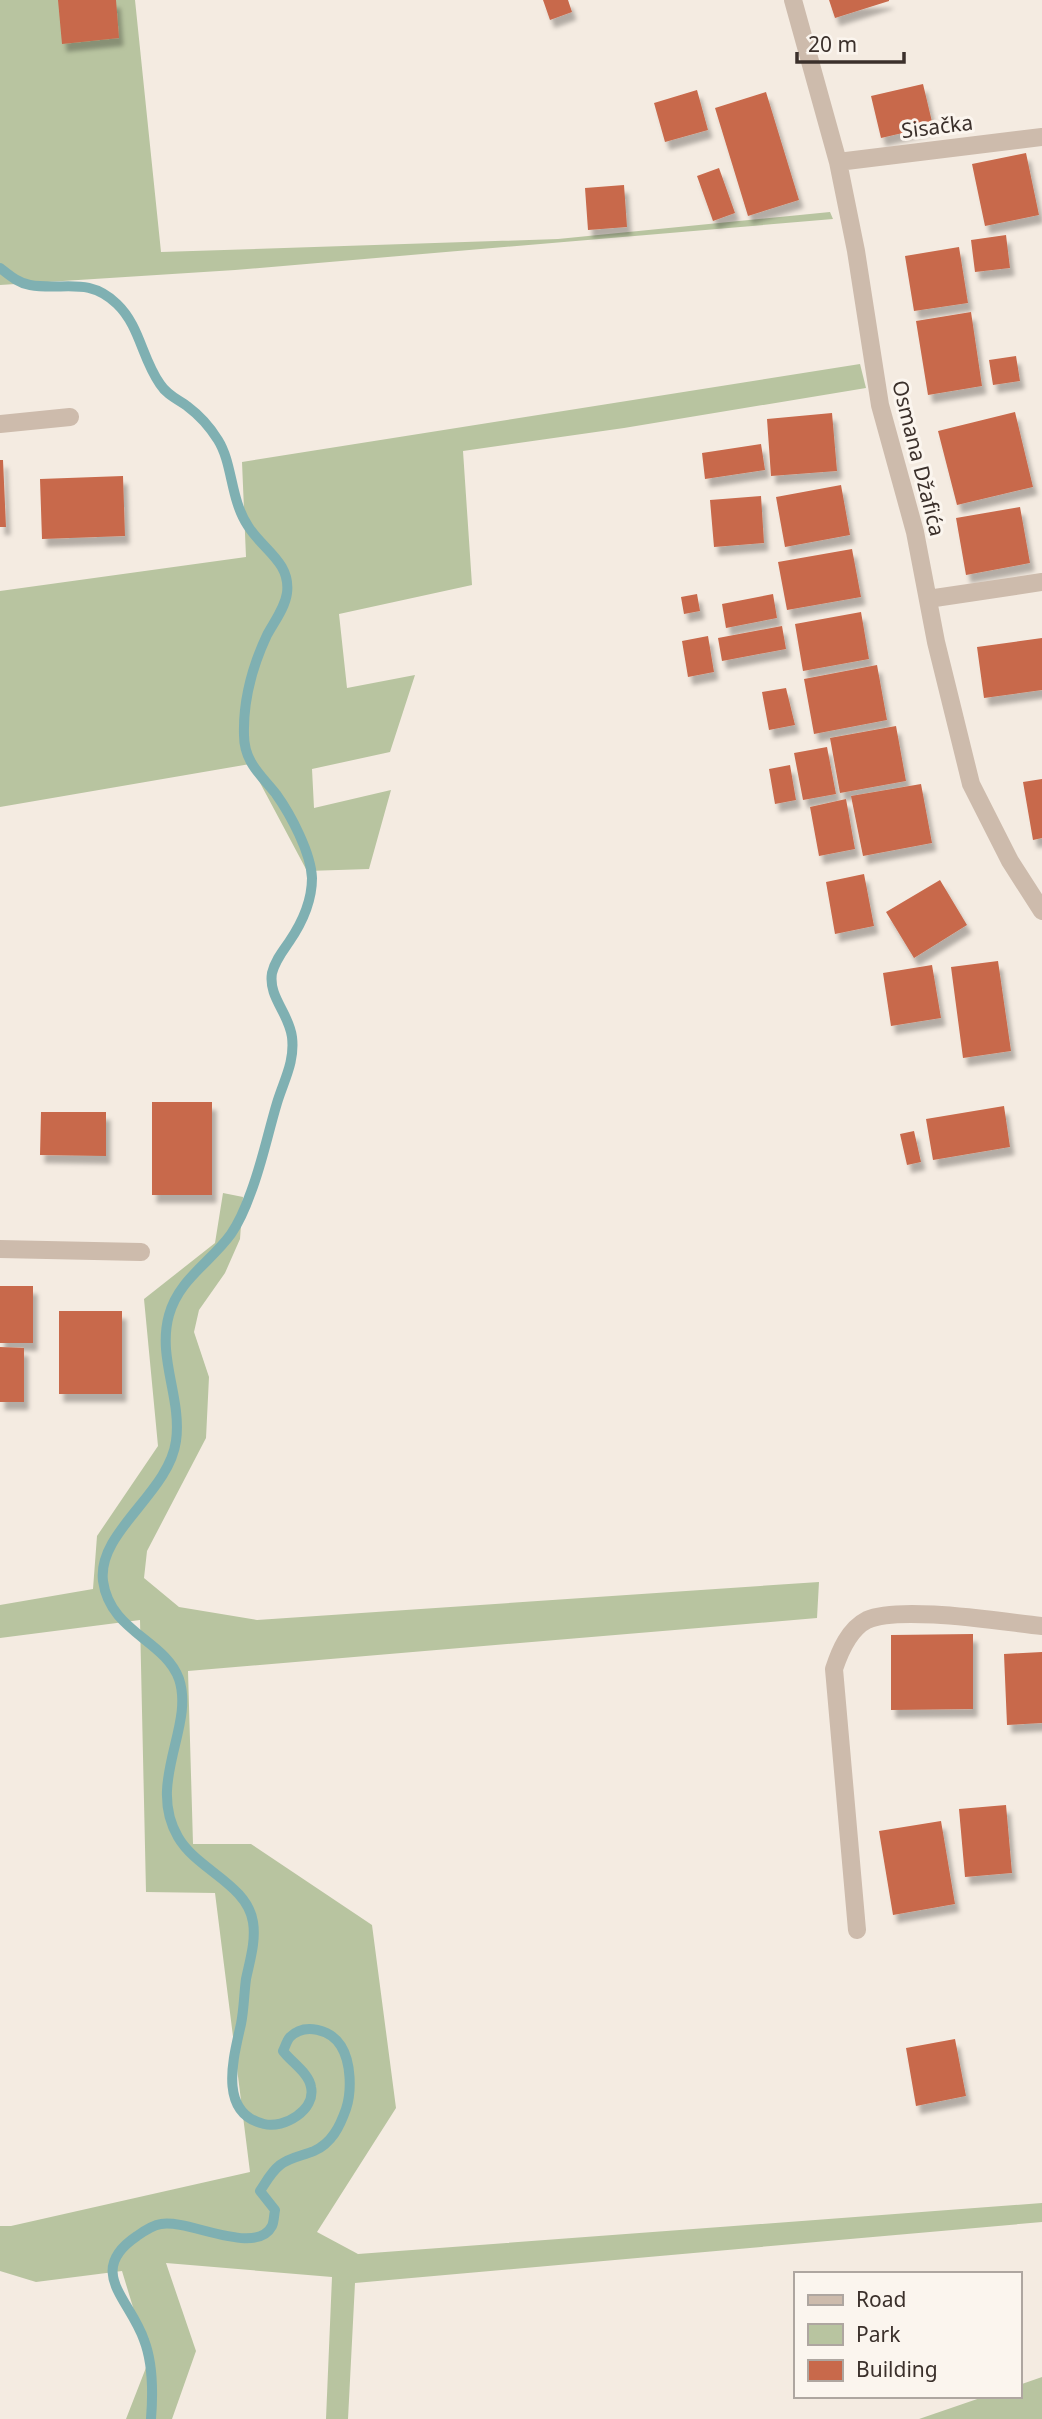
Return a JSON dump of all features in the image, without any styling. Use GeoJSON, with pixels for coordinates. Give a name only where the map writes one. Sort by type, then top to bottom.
{"type":"FeatureCollection","features":[{"type":"Feature","properties":{"kind":"street","name":"Osmana Džafića"},"geometry":{"type":"LineString","coordinates":[[793,0],[838,162],[856,251],[880,405],[915,532],[936,642],[971,784],[1010,860],[1042,911]]}},
{"type":"Feature","properties":{"kind":"street","name":"Sisačka"},"geometry":{"type":"LineString","coordinates":[[838,162],[1042,137]]}},
{"type":"Feature","properties":{"kind":"street"},"geometry":{"type":"LineString","coordinates":[[0,424],[69,417]]}},
{"type":"Feature","properties":{"kind":"street"},"geometry":{"type":"LineString","coordinates":[[928,599],[1042,582]]}},
{"type":"Feature","properties":{"kind":"street"},"geometry":{"type":"LineString","coordinates":[[0,1249],[141,1252]]}},
{"type":"Feature","properties":{"kind":"street"},"geometry":{"type":"LineString","coordinates":[[857,1930],[834,1669],[842,1646],[866,1621],[887,1615],[936,1615],[1042,1626]]}},
{"type":"Feature","properties":{"kind":"green space"},"geometry":{"type":"Polygon","coordinates":[[[0,0],[135,0],[161,252],[558,239],[830,212],[833,219],[235,270],[0,285],[0,0]]]}},
{"type":"Feature","properties":{"kind":"green space"},"geometry":{"type":"Polygon","coordinates":[[[860,364],[866,388],[624,428],[463,451],[472,585],[339,614],[347,688],[415,675],[390,752],[312,769],[314,808],[391,790],[369,869],[307,871],[250,764],[0,807],[0,591],[246,557],[242,462],[860,364]]]}},
{"type":"Feature","properties":{"kind":"green space"},"geometry":{"type":"Polygon","coordinates":[[[223,1193],[243,1197],[240,1239],[225,1273],[199,1310],[194,1332],[209,1377],[206,1438],[147,1551],[144,1578],[179,1607],[257,1620],[819,1582],[817,1618],[188,1671],[193,1844],[251,1844],[372,1925],[396,2108],[317,2232],[358,2254],[1042,2203],[1042,2222],[355,2283],[348,2419],[326,2419],[332,2277],[166,2263],[196,2351],[172,2419],[126,2419],[149,2360],[122,2271],[36,2282],[0,2271],[0,2226],[11,2226],[250,2172],[215,1893],[146,1892],[140,1620],[0,1638],[0,1605],[93,1589],[97,1536],[158,1446],[144,1299],[215,1243],[223,1193]]]}},
{"type":"Feature","properties":{"kind":"green space"},"geometry":{"type":"Polygon","coordinates":[[[1042,2377],[1042,2419],[919,2419],[980,2398],[1021,2398],[1021,2384],[1042,2377]]]}},
{"type":"Feature","properties":{"kind":"building"},"geometry":{"type":"Polygon","coordinates":[[[58,0],[116,0],[119,38],[62,44],[58,0]]]}},
{"type":"Feature","properties":{"kind":"building"},"geometry":{"type":"Polygon","coordinates":[[[543,0],[568,0],[572,12],[550,20],[543,0]]]}},
{"type":"Feature","properties":{"kind":"building"},"geometry":{"type":"Polygon","coordinates":[[[829,0],[889,0],[889,1],[835,18],[829,0]]]}},
{"type":"Feature","properties":{"kind":"building"},"geometry":{"type":"Polygon","coordinates":[[[923,84],[933,126],[881,138],[871,96],[923,84]]]}},
{"type":"Feature","properties":{"kind":"building"},"geometry":{"type":"Polygon","coordinates":[[[697,90],[708,130],[665,142],[654,103],[697,90]]]}},
{"type":"Feature","properties":{"kind":"building"},"geometry":{"type":"Polygon","coordinates":[[[766,92],[799,200],[748,216],[715,108],[766,92]]]}},
{"type":"Feature","properties":{"kind":"building"},"geometry":{"type":"Polygon","coordinates":[[[1026,153],[1039,215],[985,226],[972,164],[1026,153]]]}},
{"type":"Feature","properties":{"kind":"building"},"geometry":{"type":"Polygon","coordinates":[[[719,168],[735,213],[713,221],[697,176],[719,168]]]}},
{"type":"Feature","properties":{"kind":"building"},"geometry":{"type":"Polygon","coordinates":[[[624,185],[627,227],[588,230],[585,188],[624,185]]]}},
{"type":"Feature","properties":{"kind":"building"},"geometry":{"type":"Polygon","coordinates":[[[1006,235],[1010,268],[975,272],[971,240],[1006,235]]]}},
{"type":"Feature","properties":{"kind":"building"},"geometry":{"type":"Polygon","coordinates":[[[959,247],[968,303],[914,311],[905,256],[959,247]]]}},
{"type":"Feature","properties":{"kind":"building"},"geometry":{"type":"Polygon","coordinates":[[[971,312],[982,386],[928,395],[916,321],[971,312]]]}},
{"type":"Feature","properties":{"kind":"building"},"geometry":{"type":"Polygon","coordinates":[[[1016,356],[1020,381],[993,385],[989,360],[1016,356]]]}},
{"type":"Feature","properties":{"kind":"building"},"geometry":{"type":"Polygon","coordinates":[[[1015,412],[1033,487],[957,505],[938,431],[1015,412]]]}},
{"type":"Feature","properties":{"kind":"building"},"geometry":{"type":"Polygon","coordinates":[[[832,413],[837,471],[771,476],[767,419],[832,413]]]}},
{"type":"Feature","properties":{"kind":"building"},"geometry":{"type":"Polygon","coordinates":[[[761,444],[765,470],[705,479],[702,453],[761,444]]]}},
{"type":"Feature","properties":{"kind":"building"},"geometry":{"type":"Polygon","coordinates":[[[0,460],[3,460],[6,527],[0,527],[0,460]]]}},
{"type":"Feature","properties":{"kind":"building"},"geometry":{"type":"Polygon","coordinates":[[[123,476],[125,536],[42,539],[40,479],[123,476]]]}},
{"type":"Feature","properties":{"kind":"building"},"geometry":{"type":"Polygon","coordinates":[[[841,485],[850,535],[785,547],[776,497],[841,485]]]}},
{"type":"Feature","properties":{"kind":"building"},"geometry":{"type":"Polygon","coordinates":[[[761,496],[764,543],[714,547],[710,500],[761,496]]]}},
{"type":"Feature","properties":{"kind":"building"},"geometry":{"type":"Polygon","coordinates":[[[1020,507],[1030,563],[966,575],[956,518],[1020,507]]]}},
{"type":"Feature","properties":{"kind":"building"},"geometry":{"type":"Polygon","coordinates":[[[852,549],[861,597],[787,610],[778,562],[852,549]]]}},
{"type":"Feature","properties":{"kind":"building"},"geometry":{"type":"Polygon","coordinates":[[[697,594],[700,611],[684,614],[681,597],[697,594]]]}},
{"type":"Feature","properties":{"kind":"building"},"geometry":{"type":"Polygon","coordinates":[[[773,594],[777,618],[726,628],[722,604],[773,594]]]}},
{"type":"Feature","properties":{"kind":"building"},"geometry":{"type":"Polygon","coordinates":[[[861,612],[869,659],[803,671],[795,624],[861,612]]]}},
{"type":"Feature","properties":{"kind":"building"},"geometry":{"type":"Polygon","coordinates":[[[782,626],[786,649],[722,661],[718,638],[782,626]]]}},
{"type":"Feature","properties":{"kind":"building"},"geometry":{"type":"Polygon","coordinates":[[[708,636],[714,672],[688,677],[682,641],[708,636]]]}},
{"type":"Feature","properties":{"kind":"building"},"geometry":{"type":"Polygon","coordinates":[[[1042,638],[1042,690],[984,698],[977,647],[1042,638]]]}},
{"type":"Feature","properties":{"kind":"building"},"geometry":{"type":"Polygon","coordinates":[[[877,665],[887,720],[814,734],[804,679],[877,665]]]}},
{"type":"Feature","properties":{"kind":"building"},"geometry":{"type":"Polygon","coordinates":[[[786,688],[795,725],[769,730],[762,692],[786,688]]]}},
{"type":"Feature","properties":{"kind":"building"},"geometry":{"type":"Polygon","coordinates":[[[896,726],[906,781],[840,793],[830,738],[896,726]]]}},
{"type":"Feature","properties":{"kind":"building"},"geometry":{"type":"Polygon","coordinates":[[[827,747],[836,794],[803,800],[794,753],[827,747]]]}},
{"type":"Feature","properties":{"kind":"building"},"geometry":{"type":"Polygon","coordinates":[[[790,765],[796,800],[775,804],[769,769],[790,765]]]}},
{"type":"Feature","properties":{"kind":"building"},"geometry":{"type":"Polygon","coordinates":[[[1042,779],[1042,838],[1033,840],[1023,782],[1042,779]]]}},
{"type":"Feature","properties":{"kind":"building"},"geometry":{"type":"Polygon","coordinates":[[[921,784],[932,843],[863,856],[851,796],[921,784]]]}},
{"type":"Feature","properties":{"kind":"building"},"geometry":{"type":"Polygon","coordinates":[[[846,799],[855,849],[819,856],[810,807],[846,799]]]}},
{"type":"Feature","properties":{"kind":"building"},"geometry":{"type":"Polygon","coordinates":[[[864,874],[874,926],[835,934],[826,882],[864,874]]]}},
{"type":"Feature","properties":{"kind":"building"},"geometry":{"type":"Polygon","coordinates":[[[940,880],[967,925],[914,958],[886,912],[940,880]]]}},
{"type":"Feature","properties":{"kind":"building"},"geometry":{"type":"Polygon","coordinates":[[[998,961],[1011,1051],[963,1058],[951,967],[998,961]]]}},
{"type":"Feature","properties":{"kind":"building"},"geometry":{"type":"Polygon","coordinates":[[[932,965],[941,1018],[891,1026],[883,973],[932,965]]]}},
{"type":"Feature","properties":{"kind":"building"},"geometry":{"type":"Polygon","coordinates":[[[152,1102],[212,1102],[212,1195],[152,1195],[152,1102]]]}},
{"type":"Feature","properties":{"kind":"building"},"geometry":{"type":"Polygon","coordinates":[[[1004,1106],[1010,1147],[933,1160],[926,1119],[1004,1106]]]}},
{"type":"Feature","properties":{"kind":"building"},"geometry":{"type":"Polygon","coordinates":[[[41,1112],[106,1112],[106,1156],[40,1155],[41,1112]]]}},
{"type":"Feature","properties":{"kind":"building"},"geometry":{"type":"Polygon","coordinates":[[[914,1131],[921,1162],[907,1165],[900,1134],[914,1131]]]}},
{"type":"Feature","properties":{"kind":"building"},"geometry":{"type":"Polygon","coordinates":[[[0,1286],[33,1286],[33,1343],[0,1343],[0,1286]]]}},
{"type":"Feature","properties":{"kind":"building"},"geometry":{"type":"Polygon","coordinates":[[[59,1311],[122,1311],[122,1394],[59,1394],[59,1311]]]}},
{"type":"Feature","properties":{"kind":"building"},"geometry":{"type":"Polygon","coordinates":[[[0,1347],[24,1348],[24,1402],[0,1402],[0,1347]]]}},
{"type":"Feature","properties":{"kind":"building"},"geometry":{"type":"Polygon","coordinates":[[[973,1634],[973,1709],[891,1710],[891,1635],[973,1634]]]}},
{"type":"Feature","properties":{"kind":"building"},"geometry":{"type":"Polygon","coordinates":[[[1042,1652],[1042,1723],[1007,1725],[1004,1654],[1042,1652]]]}},
{"type":"Feature","properties":{"kind":"building"},"geometry":{"type":"Polygon","coordinates":[[[1006,1805],[1012,1873],[965,1877],[959,1809],[1006,1805]]]}},
{"type":"Feature","properties":{"kind":"building"},"geometry":{"type":"Polygon","coordinates":[[[941,1821],[955,1904],[893,1915],[879,1831],[941,1821]]]}},
{"type":"Feature","properties":{"kind":"building"},"geometry":{"type":"Polygon","coordinates":[[[955,2039],[966,2096],[916,2106],[906,2048],[955,2039]]]}},
{"type":"Feature","properties":{"kind":"waterway"},"geometry":{"type":"LineString","coordinates":[[0,268],[26,284],[85,287],[106,295],[131,322],[149,364],[163,388],[200,417],[223,449],[242,516],[280,564],[287,582],[284,604],[267,635],[253,671],[245,709],[245,745],[254,768],[276,794],[294,823],[308,857],[312,878],[305,912],[272,973],[273,990],[292,1037],[292,1055],[288,1071],[255,1181],[240,1219],[223,1244],[180,1291],[169,1315],[166,1347],[176,1409],[176,1441],[171,1460],[161,1478],[111,1546],[104,1563],[103,1581],[116,1612],[126,1624],[162,1654],[179,1679],[181,1716],[168,1775],[167,1796],[170,1816],[178,1837],[186,1849],[241,1897],[253,1922],[253,1943],[233,2067],[234,2096],[249,2118],[264,2124],[289,2121],[304,2110],[311,2095],[310,2082],[283,2051],[290,2037],[296,2032],[310,2029],[324,2032],[341,2046],[349,2068],[349,2094],[344,2115],[330,2139],[320,2148],[280,2165],[260,2191],[275,2210],[272,2226],[264,2235],[237,2238],[173,2224],[161,2224],[137,2236],[122,2249],[114,2261],[116,2286],[138,2325],[147,2349],[152,2379],[151,2419]]}}]}
